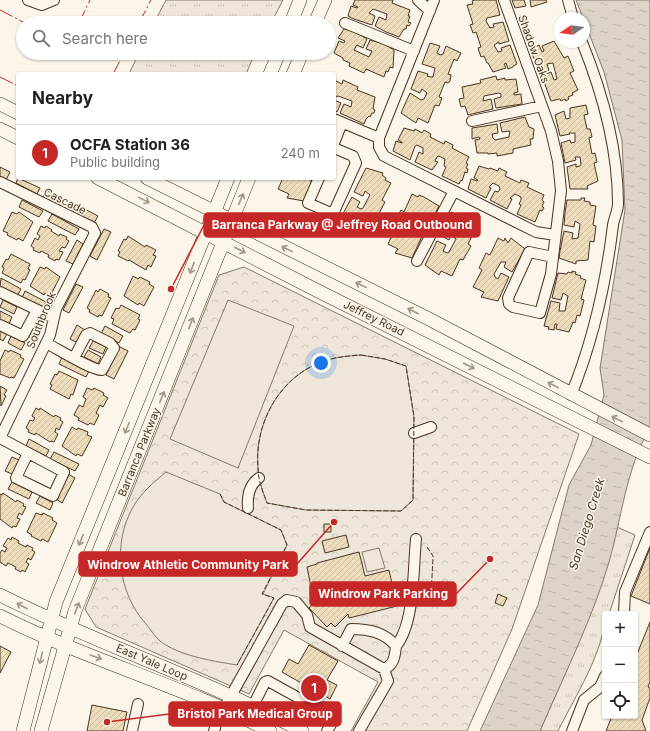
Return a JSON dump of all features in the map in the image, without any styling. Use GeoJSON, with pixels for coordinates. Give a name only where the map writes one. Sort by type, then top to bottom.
{"type":"FeatureCollection","features":[{"type":"Feature","properties":{"kind":"main road"},"geometry":{"type":"LineString","coordinates":[[294,16],[300,0]]}},
{"type":"Feature","properties":{"kind":"main road"},"geometry":{"type":"LineString","coordinates":[[318,16],[325,0]]}},
{"type":"Feature","properties":{"kind":"main road"},"geometry":{"type":"LineString","coordinates":[[271,72],[276,60]]}},
{"type":"Feature","properties":{"kind":"main road"},"geometry":{"type":"LineString","coordinates":[[294,72],[299,60]]}},
{"type":"Feature","properties":{"kind":"main road"},"geometry":{"type":"LineString","coordinates":[[0,104],[16,112]]}},
{"type":"Feature","properties":{"kind":"main road"},"geometry":{"type":"LineString","coordinates":[[0,129],[16,137]]}},
{"type":"Feature","properties":{"kind":"main road","name":"Jeffrey Road"},"geometry":{"type":"LineString","coordinates":[[102,180],[580,423],[645,454]]}},
{"type":"Feature","properties":{"kind":"main road"},"geometry":{"type":"LineString","coordinates":[[151,180],[396,302],[587,404],[649,435]]}},
{"type":"Feature","properties":{"kind":"main road","name":"Barranca Parkway"},"geometry":{"type":"LineString","coordinates":[[23,731],[56,602],[227,180]]}},
{"type":"Feature","properties":{"kind":"main road","name":"Barranca Parkway"},"geometry":{"type":"LineString","coordinates":[[42,731],[75,611],[249,180]]}},
{"type":"Feature","properties":{"kind":"main road","name":"East Yale Loop"},"geometry":{"type":"LineString","coordinates":[[0,595],[51,620],[231,696],[302,731]]}},
{"type":"Feature","properties":{"kind":"main road","name":"East Yale Loop"},"geometry":{"type":"LineString","coordinates":[[0,616],[65,645],[157,680],[270,731]]}},
{"type":"Feature","properties":{"kind":"street"},"geometry":{"type":"LineString","coordinates":[[28,0],[42,5],[49,4],[54,0]]}},
{"type":"Feature","properties":{"kind":"street"},"geometry":{"type":"LineString","coordinates":[[418,0],[430,11]]}},
{"type":"Feature","properties":{"kind":"street"},"geometry":{"type":"LineString","coordinates":[[434,0],[379,138],[379,147],[384,156],[536,232],[555,235]]}},
{"type":"Feature","properties":{"kind":"street","name":"Shadow Oaks"},"geometry":{"type":"LineString","coordinates":[[504,0],[542,106],[558,161],[561,190],[551,274],[540,313],[513,307],[509,304],[508,298],[529,252],[553,257]]}},
{"type":"Feature","properties":{"kind":"street"},"geometry":{"type":"LineString","coordinates":[[568,0],[571,12]]}},
{"type":"Feature","properties":{"kind":"street"},"geometry":{"type":"LineString","coordinates":[[345,23],[414,51]]}},
{"type":"Feature","properties":{"kind":"street"},"geometry":{"type":"LineString","coordinates":[[571,395],[584,362],[596,319],[610,257],[613,222],[618,206],[616,159],[610,128],[594,72],[584,48]]}},
{"type":"Feature","properties":{"kind":"street"},"geometry":{"type":"LineString","coordinates":[[472,121],[542,106]]}},
{"type":"Feature","properties":{"kind":"street"},"geometry":{"type":"LineString","coordinates":[[336,132],[338,121],[379,138]]}},
{"type":"Feature","properties":{"kind":"street"},"geometry":{"type":"LineString","coordinates":[[318,180],[308,203],[333,214],[356,163],[353,156],[336,149]]}},
{"type":"Feature","properties":{"kind":"street","name":"Cascade"},"geometry":{"type":"LineString","coordinates":[[0,182],[92,228],[95,233]]}},
{"type":"Feature","properties":{"kind":"street"},"geometry":{"type":"LineString","coordinates":[[417,261],[454,190]]}},
{"type":"Feature","properties":{"kind":"street","name":"Southbrook"},"geometry":{"type":"LineString","coordinates":[[0,438],[46,343],[56,309],[95,233]]}},
{"type":"Feature","properties":{"kind":"street"},"geometry":{"type":"LineString","coordinates":[[0,292],[54,318]]}},
{"type":"Feature","properties":{"kind":"street"},"geometry":{"type":"LineString","coordinates":[[0,325],[23,336],[37,310]]}},
{"type":"Feature","properties":{"kind":"street"},"geometry":{"type":"LineString","coordinates":[[46,343],[74,358]]}},
{"type":"Feature","properties":{"kind":"street"},"geometry":{"type":"LineString","coordinates":[[414,433],[431,427]]}},
{"type":"Feature","properties":{"kind":"street"},"geometry":{"type":"LineString","coordinates":[[0,438],[64,472],[53,496],[16,478],[28,453]]}},
{"type":"Feature","properties":{"kind":"street"},"geometry":{"type":"LineString","coordinates":[[248,508],[249,490],[253,482],[259,478]]}},
{"type":"Feature","properties":{"kind":"street"},"geometry":{"type":"LineString","coordinates":[[624,611],[625,592],[650,532]]}},
{"type":"Feature","properties":{"kind":"street"},"geometry":{"type":"LineString","coordinates":[[384,669],[390,666],[395,655],[396,646],[401,640],[406,627],[410,603],[416,539]]}},
{"type":"Feature","properties":{"kind":"street"},"geometry":{"type":"LineString","coordinates":[[214,731],[223,710],[282,604],[286,600],[296,602],[306,615],[310,627],[384,669],[388,680],[359,731]]}},
{"type":"Feature","properties":{"kind":"street"},"geometry":{"type":"LineString","coordinates":[[342,646],[351,629],[366,629],[388,637],[396,646]]}},
{"type":"Feature","properties":{"kind":"street"},"geometry":{"type":"LineString","coordinates":[[253,706],[265,682],[268,681],[333,717],[333,721],[327,731]]}},
{"type":"Feature","properties":{"kind":"street"},"geometry":{"type":"LineString","coordinates":[[572,731],[584,700],[600,687],[602,683]]}},
{"type":"Feature","properties":{"kind":"street"},"geometry":{"type":"LineString","coordinates":[[132,731],[138,704]]}},
{"type":"Feature","properties":{"kind":"green space"},"geometry":{"type":"Polygon","coordinates":[[[166,0],[283,0],[275,16],[158,16],[166,0]]]}},
{"type":"Feature","properties":{"kind":"green space"},"geometry":{"type":"Polygon","coordinates":[[[136,60],[252,60],[247,72],[130,72],[136,60]]]}},
{"type":"Feature","properties":{"kind":"green space"},"geometry":{"type":"Polygon","coordinates":[[[244,267],[579,434],[512,629],[467,731],[351,731],[378,682],[284,630],[249,694],[96,627],[85,609],[219,275],[244,267]]]}},
{"type":"Feature","properties":{"kind":"green space"},"geometry":{"type":"Polygon","coordinates":[[[228,300],[294,326],[238,468],[170,439],[228,300]]]}},
{"type":"Feature","properties":{"kind":"green space"},"geometry":{"type":"Polygon","coordinates":[[[361,355],[385,359],[406,366],[414,417],[413,500],[401,511],[306,510],[267,503],[259,477],[258,451],[260,434],[273,403],[295,378],[308,368],[324,361],[361,355]]]}},
{"type":"Feature","properties":{"kind":"green space"},"geometry":{"type":"Polygon","coordinates":[[[166,472],[220,494],[224,502],[281,530],[287,545],[263,594],[274,598],[237,665],[190,655],[164,644],[137,612],[129,598],[121,568],[122,537],[126,521],[133,507],[144,492],[166,472]]]}},
{"type":"Feature","properties":{"kind":"green space"},"geometry":{"type":"Polygon","coordinates":[[[617,527],[635,535],[610,611],[602,611],[602,636],[588,674],[558,731],[540,731],[573,656],[593,605],[617,527]]]}},
{"type":"Feature","properties":{"kind":"green space"},"geometry":{"type":"Polygon","coordinates":[[[379,548],[385,568],[367,572],[362,552],[379,548]]]}},
{"type":"Feature","properties":{"kind":"water","name":"San Diego Creek"},"geometry":{"type":"Polygon","coordinates":[[[576,0],[650,0],[650,428],[635,459],[625,493],[614,545],[602,584],[577,647],[540,731],[480,731],[538,605],[569,485],[591,445],[604,395],[600,368],[625,210],[622,140],[604,72],[590,36],[590,12],[581,12],[576,0]]]}},
{"type":"Feature","properties":{"kind":"building"},"geometry":{"type":"Polygon","coordinates":[[[355,0],[393,0],[392,3],[410,10],[408,22],[411,23],[409,26],[407,25],[406,29],[404,29],[399,37],[375,26],[379,17],[386,20],[387,14],[373,9],[369,13],[375,16],[372,25],[354,19],[348,16],[351,6],[358,7],[353,5],[355,0]]]}},
{"type":"Feature","properties":{"kind":"building"},"geometry":{"type":"Polygon","coordinates":[[[496,0],[500,15],[487,18],[486,21],[490,28],[494,27],[493,24],[503,22],[509,41],[499,44],[499,42],[494,45],[498,52],[502,51],[501,48],[510,45],[517,64],[513,67],[508,69],[506,63],[504,64],[506,68],[493,72],[484,56],[481,57],[478,48],[481,47],[476,32],[473,33],[470,25],[473,24],[467,5],[473,4],[472,1],[496,0]]]}},
{"type":"Feature","properties":{"kind":"building"},"geometry":{"type":"Polygon","coordinates":[[[512,0],[524,0],[526,6],[515,8],[512,0]]]}},
{"type":"Feature","properties":{"kind":"building"},"geometry":{"type":"Polygon","coordinates":[[[530,0],[546,0],[547,2],[531,7],[530,0]]]}},
{"type":"Feature","properties":{"kind":"building"},"geometry":{"type":"Polygon","coordinates":[[[344,29],[355,32],[367,39],[363,48],[357,45],[354,50],[369,57],[372,51],[366,49],[370,40],[384,44],[394,50],[393,68],[390,67],[388,72],[386,71],[384,77],[366,69],[364,73],[349,66],[350,63],[343,60],[343,58],[336,54],[336,48],[339,41],[344,43],[345,41],[338,38],[344,29]]]}},
{"type":"Feature","properties":{"kind":"building"},"geometry":{"type":"Polygon","coordinates":[[[554,41],[554,48],[558,48],[564,58],[568,56],[574,71],[570,73],[578,90],[572,93],[573,95],[568,97],[569,99],[566,101],[565,99],[561,101],[560,99],[551,101],[542,76],[551,72],[554,80],[557,79],[553,63],[547,64],[549,70],[541,73],[530,50],[539,45],[542,52],[544,51],[542,46],[554,41]]]}},
{"type":"Feature","properties":{"kind":"building"},"geometry":{"type":"Polygon","coordinates":[[[430,43],[440,46],[437,53],[440,55],[443,54],[446,46],[461,53],[457,61],[454,59],[448,74],[451,75],[450,81],[448,83],[445,82],[439,97],[442,98],[439,106],[435,105],[428,123],[418,118],[416,123],[401,113],[410,93],[421,100],[424,99],[427,93],[422,89],[420,93],[411,89],[418,71],[428,74],[427,76],[433,77],[435,68],[422,64],[430,43]]]}},
{"type":"Feature","properties":{"kind":"building"},"geometry":{"type":"Polygon","coordinates":[[[496,76],[497,80],[505,78],[505,80],[516,79],[518,92],[514,93],[514,95],[521,94],[522,104],[496,108],[494,99],[501,97],[501,94],[499,93],[484,96],[483,101],[491,99],[493,109],[468,115],[465,106],[461,107],[459,99],[464,98],[462,87],[481,83],[480,80],[496,76]]]}},
{"type":"Feature","properties":{"kind":"building"},"geometry":{"type":"Polygon","coordinates":[[[343,80],[358,87],[357,90],[375,97],[373,109],[375,110],[374,113],[366,119],[364,124],[340,113],[344,104],[351,107],[352,101],[338,96],[336,97],[336,81],[342,84],[343,80]]]}},
{"type":"Feature","properties":{"kind":"building"},"geometry":{"type":"Polygon","coordinates":[[[336,101],[341,103],[337,112],[336,111],[336,101]]]}},
{"type":"Feature","properties":{"kind":"building"},"geometry":{"type":"Polygon","coordinates":[[[586,105],[588,114],[584,115],[587,129],[590,129],[592,137],[589,138],[592,154],[595,153],[597,162],[594,163],[598,181],[587,186],[588,189],[570,189],[567,167],[576,164],[576,167],[580,166],[580,157],[575,157],[576,160],[565,163],[561,143],[570,140],[571,143],[575,142],[575,133],[560,136],[555,115],[564,111],[566,119],[570,118],[570,108],[586,105]]]}},
{"type":"Feature","properties":{"kind":"building"},"geometry":{"type":"Polygon","coordinates":[[[525,117],[529,127],[534,129],[533,139],[530,139],[531,145],[513,149],[513,153],[497,156],[497,153],[477,153],[475,140],[480,139],[479,137],[472,139],[472,128],[497,124],[498,133],[492,134],[495,140],[509,137],[510,131],[502,132],[500,123],[525,117]]]}},
{"type":"Feature","properties":{"kind":"building"},"geometry":{"type":"Polygon","coordinates":[[[404,128],[414,131],[415,129],[422,133],[424,130],[431,134],[430,137],[444,144],[445,141],[453,145],[452,148],[469,157],[466,163],[468,164],[466,168],[468,169],[467,173],[465,172],[462,181],[461,180],[459,184],[442,176],[446,167],[444,166],[445,159],[439,156],[435,161],[438,162],[432,170],[415,162],[419,152],[423,154],[423,148],[417,145],[415,146],[410,160],[393,151],[396,141],[402,143],[398,140],[404,128]]]}},
{"type":"Feature","properties":{"kind":"building"},"geometry":{"type":"Polygon","coordinates":[[[479,166],[498,171],[499,168],[507,172],[505,176],[520,183],[521,180],[529,183],[527,187],[544,195],[542,200],[544,202],[542,206],[544,208],[542,211],[540,210],[535,222],[517,214],[521,205],[519,204],[521,197],[515,194],[510,198],[512,199],[507,209],[490,200],[495,191],[498,192],[500,189],[499,186],[493,183],[489,187],[491,188],[486,198],[468,189],[471,179],[478,180],[474,178],[479,166]]]}},
{"type":"Feature","properties":{"kind":"building"},"geometry":{"type":"Polygon","coordinates":[[[0,167],[10,172],[6,180],[0,176],[0,167]]]}},
{"type":"Feature","properties":{"kind":"building"},"geometry":{"type":"Polygon","coordinates":[[[366,168],[383,173],[382,175],[386,178],[385,180],[391,183],[382,200],[385,202],[377,217],[374,215],[365,232],[355,227],[353,232],[339,221],[352,197],[360,202],[357,207],[361,209],[370,195],[365,191],[363,196],[354,192],[366,168]]]}},
{"type":"Feature","properties":{"kind":"building"},"geometry":{"type":"Polygon","coordinates":[[[17,180],[22,180],[40,188],[37,194],[16,183],[17,180]]]}},
{"type":"Feature","properties":{"kind":"building"},"geometry":{"type":"Polygon","coordinates":[[[282,180],[312,181],[304,201],[287,198],[289,194],[278,189],[282,180]]]}},
{"type":"Feature","properties":{"kind":"building"},"geometry":{"type":"Polygon","coordinates":[[[46,190],[67,201],[63,208],[43,197],[46,190]]]}},
{"type":"Feature","properties":{"kind":"building"},"geometry":{"type":"Polygon","coordinates":[[[412,194],[418,197],[419,195],[424,197],[439,206],[427,229],[418,224],[420,219],[415,218],[408,231],[409,234],[412,235],[415,230],[423,234],[412,258],[395,253],[398,249],[388,244],[396,226],[393,225],[401,210],[404,212],[412,194]]]}},
{"type":"Feature","properties":{"kind":"building"},"geometry":{"type":"Polygon","coordinates":[[[581,198],[585,198],[584,201],[590,202],[590,205],[596,206],[593,225],[596,226],[594,242],[590,241],[588,260],[576,261],[576,264],[559,258],[564,231],[573,233],[572,239],[578,238],[580,224],[575,221],[574,227],[564,225],[567,200],[581,200],[581,198]]]}},
{"type":"Feature","properties":{"kind":"building"},"geometry":{"type":"Polygon","coordinates":[[[22,200],[43,211],[39,217],[19,207],[22,200]]]}},
{"type":"Feature","properties":{"kind":"building"},"geometry":{"type":"Polygon","coordinates":[[[77,205],[98,216],[94,223],[73,213],[77,205]]]}},
{"type":"Feature","properties":{"kind":"building"},"geometry":{"type":"Polygon","coordinates":[[[12,212],[17,214],[19,212],[33,222],[23,241],[7,235],[8,233],[3,231],[12,212]]]}},
{"type":"Feature","properties":{"kind":"building"},"geometry":{"type":"Polygon","coordinates":[[[451,212],[464,217],[465,215],[473,219],[471,224],[477,226],[468,244],[471,246],[463,260],[460,259],[452,276],[441,271],[439,275],[425,265],[437,241],[446,245],[443,251],[447,253],[456,239],[451,235],[449,240],[440,235],[451,212]]]}},
{"type":"Feature","properties":{"kind":"building"},"geometry":{"type":"Polygon","coordinates":[[[52,214],[79,229],[75,235],[48,221],[52,214]]]}},
{"type":"Feature","properties":{"kind":"building"},"geometry":{"type":"Polygon","coordinates":[[[41,226],[45,228],[46,226],[59,236],[60,234],[67,237],[66,239],[69,241],[65,248],[62,247],[59,251],[63,252],[59,260],[56,259],[55,261],[48,257],[49,255],[41,251],[40,253],[33,250],[34,248],[31,246],[35,238],[38,240],[40,236],[37,234],[41,226]]]}},
{"type":"Feature","properties":{"kind":"building"},"geometry":{"type":"Polygon","coordinates":[[[104,229],[111,232],[97,260],[90,256],[104,229]]]}},
{"type":"Feature","properties":{"kind":"building"},"geometry":{"type":"Polygon","coordinates":[[[128,236],[145,247],[146,245],[156,250],[153,255],[156,256],[151,267],[148,265],[146,270],[129,260],[128,261],[118,256],[120,252],[118,251],[124,239],[126,240],[128,236]]]}},
{"type":"Feature","properties":{"kind":"building"},"geometry":{"type":"Polygon","coordinates":[[[498,238],[504,241],[505,238],[508,243],[511,238],[525,249],[512,272],[504,267],[506,262],[501,262],[494,274],[498,279],[501,273],[509,277],[498,301],[481,297],[484,292],[473,287],[482,270],[479,268],[486,253],[490,255],[498,238]]]}},
{"type":"Feature","properties":{"kind":"building"},"geometry":{"type":"Polygon","coordinates":[[[77,240],[83,244],[73,264],[66,261],[77,240]]]}},
{"type":"Feature","properties":{"kind":"building"},"geometry":{"type":"Polygon","coordinates":[[[11,254],[30,264],[28,269],[30,270],[25,280],[23,279],[21,283],[2,273],[4,268],[2,267],[6,259],[8,260],[11,254]]]}},
{"type":"Feature","properties":{"kind":"building"},"geometry":{"type":"Polygon","coordinates":[[[40,267],[45,269],[46,267],[60,277],[50,296],[45,293],[44,295],[30,286],[40,267]]]}},
{"type":"Feature","properties":{"kind":"building"},"geometry":{"type":"Polygon","coordinates":[[[572,271],[581,276],[580,278],[586,280],[581,299],[584,300],[580,316],[577,315],[575,323],[573,322],[569,332],[556,329],[557,324],[555,324],[554,330],[548,329],[549,327],[544,326],[551,301],[560,303],[559,311],[565,311],[568,296],[563,293],[561,300],[552,298],[558,273],[567,274],[568,272],[572,273],[572,271]]]}},
{"type":"Feature","properties":{"kind":"building"},"geometry":{"type":"Polygon","coordinates":[[[133,276],[138,279],[140,277],[150,282],[149,284],[154,287],[144,306],[139,303],[138,305],[124,296],[133,276]]]}},
{"type":"Feature","properties":{"kind":"building"},"geometry":{"type":"Polygon","coordinates":[[[1,278],[21,289],[17,296],[0,287],[1,278]]]}},
{"type":"Feature","properties":{"kind":"building"},"geometry":{"type":"Polygon","coordinates":[[[76,284],[83,287],[69,313],[63,310],[76,284]]]}},
{"type":"Feature","properties":{"kind":"building"},"geometry":{"type":"Polygon","coordinates":[[[100,289],[109,294],[108,297],[111,298],[102,316],[99,315],[98,317],[89,312],[90,310],[87,308],[96,290],[98,292],[100,289]]]}},
{"type":"Feature","properties":{"kind":"building"},"geometry":{"type":"Polygon","coordinates":[[[25,291],[46,302],[42,309],[22,298],[25,291]]]}},
{"type":"Feature","properties":{"kind":"building"},"geometry":{"type":"Polygon","coordinates":[[[3,300],[17,307],[14,314],[0,307],[3,300]]]}},
{"type":"Feature","properties":{"kind":"building"},"geometry":{"type":"Polygon","coordinates":[[[121,305],[140,315],[138,319],[140,320],[135,330],[133,329],[130,333],[112,324],[114,319],[111,318],[116,308],[119,309],[121,305]]]}},
{"type":"Feature","properties":{"kind":"building"},"geometry":{"type":"Polygon","coordinates":[[[0,311],[12,317],[9,324],[0,320],[0,311]]]}},
{"type":"Feature","properties":{"kind":"building"},"geometry":{"type":"Polygon","coordinates":[[[35,323],[42,327],[35,340],[28,336],[35,323]]]}},
{"type":"Feature","properties":{"kind":"building"},"geometry":{"type":"Polygon","coordinates":[[[77,325],[85,330],[78,343],[70,339],[77,325]]]}},
{"type":"Feature","properties":{"kind":"building"},"geometry":{"type":"Polygon","coordinates":[[[105,326],[123,336],[119,343],[101,334],[105,326]]]}},
{"type":"Feature","properties":{"kind":"building"},"geometry":{"type":"Polygon","coordinates":[[[0,330],[7,334],[3,341],[0,339],[0,330]]]}},
{"type":"Feature","properties":{"kind":"building"},"geometry":{"type":"Polygon","coordinates":[[[11,336],[25,343],[21,350],[8,343],[11,336]]]}},
{"type":"Feature","properties":{"kind":"building"},"geometry":{"type":"Polygon","coordinates":[[[93,341],[106,347],[103,354],[89,348],[93,341]]]}},
{"type":"Feature","properties":{"kind":"building"},"geometry":{"type":"Polygon","coordinates":[[[120,347],[128,351],[114,379],[106,375],[120,347]]]}},
{"type":"Feature","properties":{"kind":"building"},"geometry":{"type":"Polygon","coordinates":[[[5,350],[9,352],[10,350],[21,355],[20,357],[24,359],[14,378],[0,374],[0,361],[5,350]]]}},
{"type":"Feature","properties":{"kind":"building"},"geometry":{"type":"Polygon","coordinates":[[[88,350],[101,357],[98,364],[84,357],[88,350]]]}},
{"type":"Feature","properties":{"kind":"building"},"geometry":{"type":"Polygon","coordinates":[[[62,357],[89,371],[86,377],[59,364],[62,357]]]}},
{"type":"Feature","properties":{"kind":"building"},"geometry":{"type":"Polygon","coordinates":[[[59,371],[78,380],[73,395],[71,394],[69,399],[50,389],[52,385],[50,384],[55,374],[57,375],[59,371]]]}},
{"type":"Feature","properties":{"kind":"building"},"geometry":{"type":"Polygon","coordinates":[[[0,386],[7,390],[1,406],[0,386]]]}},
{"type":"Feature","properties":{"kind":"building"},"geometry":{"type":"Polygon","coordinates":[[[87,388],[93,390],[94,388],[104,393],[103,395],[108,398],[103,407],[100,405],[96,413],[99,415],[94,425],[90,423],[88,425],[78,420],[79,418],[74,415],[79,405],[83,407],[86,399],[83,397],[87,388]]]}},
{"type":"Feature","properties":{"kind":"building"},"geometry":{"type":"Polygon","coordinates":[[[36,408],[39,410],[40,408],[54,417],[55,415],[61,418],[60,420],[63,422],[59,430],[56,428],[55,432],[58,434],[54,442],[50,442],[36,433],[35,435],[28,432],[29,430],[26,428],[30,420],[33,421],[35,418],[32,416],[36,408]]]}},
{"type":"Feature","properties":{"kind":"building"},"geometry":{"type":"Polygon","coordinates":[[[72,427],[77,430],[78,428],[88,432],[87,435],[92,437],[82,456],[77,454],[76,456],[62,446],[72,427]]]}},
{"type":"Feature","properties":{"kind":"building"},"geometry":{"type":"Polygon","coordinates":[[[29,439],[49,450],[46,456],[26,446],[29,439]]]}},
{"type":"Feature","properties":{"kind":"building"},"geometry":{"type":"Polygon","coordinates":[[[54,452],[79,464],[75,471],[50,459],[54,452]]]}},
{"type":"Feature","properties":{"kind":"building"},"geometry":{"type":"Polygon","coordinates":[[[12,457],[19,460],[12,474],[5,471],[12,457]]]}},
{"type":"Feature","properties":{"kind":"building"},"geometry":{"type":"Polygon","coordinates":[[[68,474],[75,478],[62,503],[56,499],[68,474]]]}},
{"type":"Feature","properties":{"kind":"building"},"geometry":{"type":"Polygon","coordinates":[[[12,482],[32,492],[29,499],[8,489],[12,482]]]}},
{"type":"Feature","properties":{"kind":"building"},"geometry":{"type":"Polygon","coordinates":[[[3,493],[16,502],[17,500],[24,504],[23,506],[26,507],[22,515],[19,513],[17,518],[20,519],[16,527],[13,526],[12,528],[0,519],[0,494],[2,495],[3,493]]]}},
{"type":"Feature","properties":{"kind":"building"},"geometry":{"type":"Polygon","coordinates":[[[40,496],[53,503],[50,510],[36,503],[40,496]]]}},
{"type":"Feature","properties":{"kind":"building"},"geometry":{"type":"Polygon","coordinates":[[[36,513],[42,515],[43,513],[53,518],[52,520],[57,523],[48,542],[42,539],[41,541],[31,536],[32,535],[27,532],[36,513]]]}},
{"type":"Feature","properties":{"kind":"building"},"geometry":{"type":"Polygon","coordinates":[[[324,524],[331,524],[331,532],[324,532],[324,524]]]}},
{"type":"Feature","properties":{"kind":"building"},"geometry":{"type":"Polygon","coordinates":[[[346,535],[349,547],[325,553],[322,541],[346,535]]]}},
{"type":"Feature","properties":{"kind":"building"},"geometry":{"type":"Polygon","coordinates":[[[12,537],[19,541],[18,543],[26,547],[27,545],[33,548],[32,550],[35,552],[31,560],[28,558],[26,562],[29,564],[25,572],[15,569],[16,567],[8,563],[6,566],[0,562],[0,553],[2,550],[5,552],[7,548],[3,546],[8,538],[11,540],[12,537]]]}},
{"type":"Feature","properties":{"kind":"building"},"geometry":{"type":"Polygon","coordinates":[[[650,548],[650,604],[631,596],[650,548]]]}},
{"type":"Feature","properties":{"kind":"building"},"geometry":{"type":"Polygon","coordinates":[[[359,552],[365,576],[389,570],[397,606],[349,618],[348,614],[335,627],[331,623],[327,627],[309,608],[314,602],[307,567],[359,552]]]}},
{"type":"Feature","properties":{"kind":"building"},"geometry":{"type":"Polygon","coordinates":[[[498,594],[507,598],[503,606],[495,603],[498,594]]]}},
{"type":"Feature","properties":{"kind":"building"},"geometry":{"type":"Polygon","coordinates":[[[650,622],[650,682],[648,687],[650,688],[650,698],[642,720],[646,731],[606,731],[611,719],[638,719],[638,652],[650,622]]]}},
{"type":"Feature","properties":{"kind":"building"},"geometry":{"type":"Polygon","coordinates":[[[309,645],[338,661],[327,680],[337,685],[330,699],[325,696],[323,700],[301,688],[303,684],[282,672],[289,659],[298,664],[309,645]]]}},
{"type":"Feature","properties":{"kind":"building"},"geometry":{"type":"Polygon","coordinates":[[[0,646],[11,652],[0,673],[0,646]]]}},
{"type":"Feature","properties":{"kind":"building"},"geometry":{"type":"Polygon","coordinates":[[[92,705],[127,712],[123,731],[87,731],[92,705]]]}},
{"type":"Feature","properties":{"kind":"fence"},"geometry":{"type":"LineString","coordinates":[[361,355],[385,359],[406,366],[414,417],[413,500],[401,511],[306,510],[267,503],[259,477],[258,451],[260,434],[273,403],[283,390],[308,368],[324,361],[361,355]]}},
{"type":"Feature","properties":{"kind":"fence"},"geometry":{"type":"LineString","coordinates":[[220,494],[224,502],[281,530],[287,545],[262,594],[274,598],[237,665]]}},
{"type":"Feature","properties":{"kind":"fence"},"geometry":{"type":"LineString","coordinates":[[427,547],[433,556],[431,598],[433,599]]}},
{"type":"Feature","properties":{"kind":"power"},"geometry":{"type":"LineString","coordinates":[[82,16],[90,0]]}},
{"type":"Feature","properties":{"kind":"power"},"geometry":{"type":"LineString","coordinates":[[143,16],[151,0]]}},
{"type":"Feature","properties":{"kind":"power"},"geometry":{"type":"LineString","coordinates":[[0,10],[16,18]]}},
{"type":"Feature","properties":{"kind":"power"},"geometry":{"type":"LineString","coordinates":[[114,72],[120,60]]}},
{"type":"Feature","properties":{"kind":"power"},"geometry":{"type":"LineString","coordinates":[[0,77],[16,85]]}},
{"type":"Feature","properties":{"kind":"place","name":"Barranca Parkway @ Jeffrey Road Outbound"},"geometry":{"type":"Point","coordinates":[171,289]}},
{"type":"Feature","properties":{"kind":"place","name":"Windrow Athletic Community Park"},"geometry":{"type":"Point","coordinates":[334,522]}},
{"type":"Feature","properties":{"kind":"place","name":"Windrow Park Parking"},"geometry":{"type":"Point","coordinates":[490,559]}},
{"type":"Feature","properties":{"kind":"place","name":"OCFA Station 36"},"geometry":{"type":"Point","coordinates":[314,688]}},
{"type":"Feature","properties":{"kind":"place","name":"Bristol Park Medical Group"},"geometry":{"type":"Point","coordinates":[107,722]}}]}
